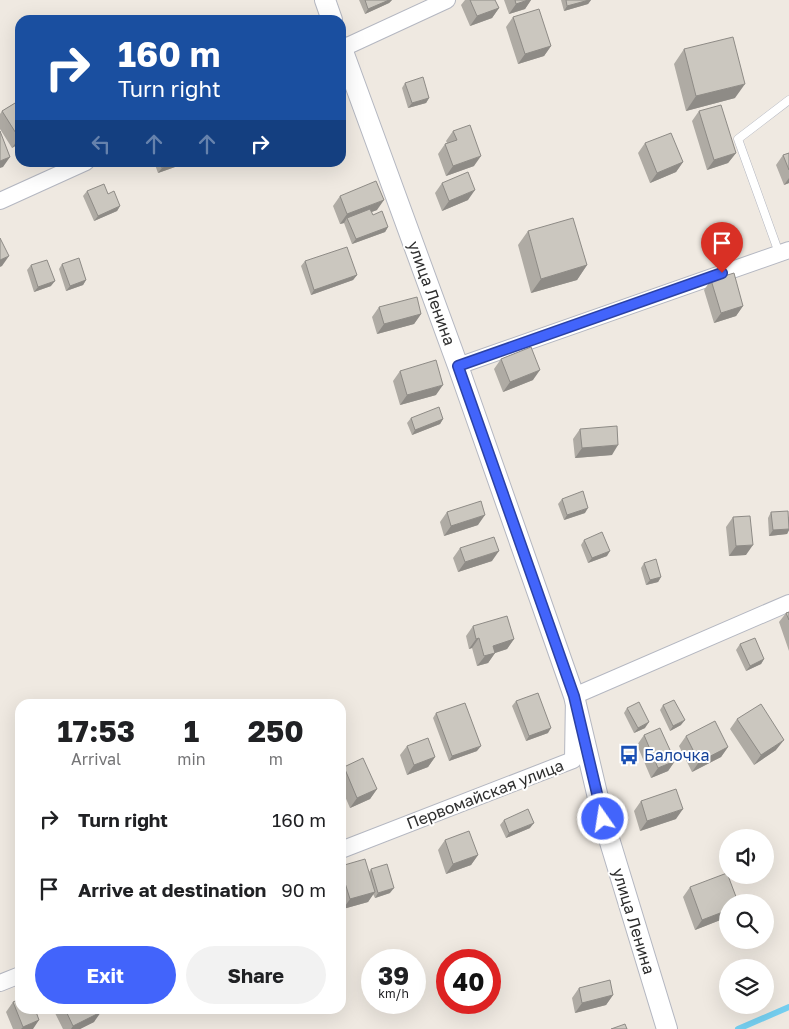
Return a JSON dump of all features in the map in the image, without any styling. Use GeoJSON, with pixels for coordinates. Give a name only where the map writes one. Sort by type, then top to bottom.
{"type":"FeatureCollection","features":[{"type":"Feature","properties":{"kind":"street"},"geometry":{"type":"LineString","coordinates":[[325,0],[330,15]]}},
{"type":"Feature","properties":{"kind":"street"},"geometry":{"type":"LineString","coordinates":[[346,46],[447,0]]}},
{"type":"Feature","properties":{"kind":"street","name":"улица Ленина"},"geometry":{"type":"LineString","coordinates":[[346,59],[458,366],[574,696],[603,819],[667,1029]]}},
{"type":"Feature","properties":{"kind":"street"},"geometry":{"type":"LineString","coordinates":[[0,202],[75,167]]}},
{"type":"Feature","properties":{"kind":"street"},"geometry":{"type":"LineString","coordinates":[[458,366],[784,252]]}},
{"type":"Feature","properties":{"kind":"street"},"geometry":{"type":"LineString","coordinates":[[574,696],[789,603]]}},
{"type":"Feature","properties":{"kind":"street","name":"Первомайская улица"},"geometry":{"type":"LineString","coordinates":[[346,848],[573,760],[574,696]]}},
{"type":"Feature","properties":{"kind":"street"},"geometry":{"type":"LineString","coordinates":[[0,983],[15,977]]}},
{"type":"Feature","properties":{"kind":"lane"},"geometry":{"type":"LineString","coordinates":[[784,252],[738,140],[789,100]]}},
{"type":"Feature","properties":{"kind":"building"},"geometry":{"type":"Polygon","coordinates":[[[365,0],[389,0],[368,9],[365,0]]]}},
{"type":"Feature","properties":{"kind":"building"},"geometry":{"type":"Polygon","coordinates":[[[470,0],[495,0],[499,8],[477,16],[470,0]]]}},
{"type":"Feature","properties":{"kind":"building"},"geometry":{"type":"Polygon","coordinates":[[[515,0],[528,0],[516,4],[515,0]]]}},
{"type":"Feature","properties":{"kind":"building"},"geometry":{"type":"Polygon","coordinates":[[[566,0],[589,0],[567,6],[566,0]]]}},
{"type":"Feature","properties":{"kind":"building"},"geometry":{"type":"Polygon","coordinates":[[[539,9],[551,46],[525,54],[513,17],[539,9]]]}},
{"type":"Feature","properties":{"kind":"building"},"geometry":{"type":"Polygon","coordinates":[[[733,37],[745,84],[696,96],[684,49],[733,37]]]}},
{"type":"Feature","properties":{"kind":"building"},"geometry":{"type":"Polygon","coordinates":[[[423,77],[429,98],[412,103],[405,83],[423,77]]]}},
{"type":"Feature","properties":{"kind":"building"},"geometry":{"type":"Polygon","coordinates":[[[15,103],[15,132],[2,111],[15,103]]]}},
{"type":"Feature","properties":{"kind":"building"},"geometry":{"type":"Polygon","coordinates":[[[721,105],[736,153],[714,160],[699,111],[721,105]]]}},
{"type":"Feature","properties":{"kind":"building"},"geometry":{"type":"Polygon","coordinates":[[[470,125],[481,156],[453,166],[445,144],[457,140],[453,131],[470,125]]]}},
{"type":"Feature","properties":{"kind":"building"},"geometry":{"type":"Polygon","coordinates":[[[0,131],[10,157],[0,161],[0,131]]]}},
{"type":"Feature","properties":{"kind":"building"},"geometry":{"type":"Polygon","coordinates":[[[671,133],[683,162],[657,173],[645,143],[671,133]]]}},
{"type":"Feature","properties":{"kind":"building"},"geometry":{"type":"Polygon","coordinates":[[[789,153],[789,170],[783,155],[789,153]]]}},
{"type":"Feature","properties":{"kind":"building"},"geometry":{"type":"Polygon","coordinates":[[[468,172],[475,190],[449,201],[442,183],[468,172]]]}},
{"type":"Feature","properties":{"kind":"building"},"geometry":{"type":"Polygon","coordinates":[[[376,181],[384,200],[347,214],[340,196],[376,181]]]}},
{"type":"Feature","properties":{"kind":"building"},"geometry":{"type":"Polygon","coordinates":[[[104,184],[108,194],[114,191],[120,206],[98,216],[87,191],[104,184]]]}},
{"type":"Feature","properties":{"kind":"building"},"geometry":{"type":"Polygon","coordinates":[[[370,209],[373,215],[382,211],[388,227],[356,239],[347,218],[370,209]]]}},
{"type":"Feature","properties":{"kind":"building"},"geometry":{"type":"Polygon","coordinates":[[[573,218],[587,265],[541,279],[528,231],[573,218]]]}},
{"type":"Feature","properties":{"kind":"building"},"geometry":{"type":"Polygon","coordinates":[[[0,238],[9,256],[0,260],[0,238]]]}},
{"type":"Feature","properties":{"kind":"building"},"geometry":{"type":"Polygon","coordinates":[[[347,247],[357,275],[314,290],[305,261],[347,247]]]}},
{"type":"Feature","properties":{"kind":"building"},"geometry":{"type":"Polygon","coordinates":[[[79,258],[86,280],[70,286],[62,264],[79,258]]]}},
{"type":"Feature","properties":{"kind":"building"},"geometry":{"type":"Polygon","coordinates":[[[47,260],[55,281],[38,287],[31,265],[47,260]]]}},
{"type":"Feature","properties":{"kind":"building"},"geometry":{"type":"Polygon","coordinates":[[[734,273],[743,306],[721,313],[711,280],[734,273]]]}},
{"type":"Feature","properties":{"kind":"building"},"geometry":{"type":"Polygon","coordinates":[[[417,297],[421,314],[384,324],[379,307],[417,297]]]}},
{"type":"Feature","properties":{"kind":"building"},"geometry":{"type":"Polygon","coordinates":[[[531,347],[540,370],[510,382],[501,359],[531,347]]]}},
{"type":"Feature","properties":{"kind":"building"},"geometry":{"type":"Polygon","coordinates":[[[436,360],[443,385],[407,395],[400,371],[436,360]]]}},
{"type":"Feature","properties":{"kind":"building"},"geometry":{"type":"Polygon","coordinates":[[[439,407],[443,419],[415,430],[411,418],[439,407]]]}},
{"type":"Feature","properties":{"kind":"building"},"geometry":{"type":"Polygon","coordinates":[[[617,426],[618,445],[582,448],[580,429],[617,426]]]}},
{"type":"Feature","properties":{"kind":"building"},"geometry":{"type":"Polygon","coordinates":[[[583,491],[588,508],[567,515],[562,499],[583,491]]]}},
{"type":"Feature","properties":{"kind":"building"},"geometry":{"type":"Polygon","coordinates":[[[481,501],[485,515],[451,526],[447,512],[481,501]]]}},
{"type":"Feature","properties":{"kind":"building"},"geometry":{"type":"Polygon","coordinates":[[[788,511],[789,529],[773,530],[771,512],[788,511]]]}},
{"type":"Feature","properties":{"kind":"building"},"geometry":{"type":"Polygon","coordinates":[[[750,516],[753,545],[736,546],[733,517],[750,516]]]}},
{"type":"Feature","properties":{"kind":"building"},"geometry":{"type":"Polygon","coordinates":[[[602,532],[610,551],[592,558],[584,540],[602,532]]]}},
{"type":"Feature","properties":{"kind":"building"},"geometry":{"type":"Polygon","coordinates":[[[494,537],[499,551],[465,562],[460,548],[494,537]]]}},
{"type":"Feature","properties":{"kind":"building"},"geometry":{"type":"Polygon","coordinates":[[[656,559],[661,577],[650,580],[644,563],[656,559]]]}},
{"type":"Feature","properties":{"kind":"building"},"geometry":{"type":"Polygon","coordinates":[[[507,616],[514,639],[493,646],[495,653],[484,656],[479,638],[476,639],[473,626],[507,616]]]}},
{"type":"Feature","properties":{"kind":"building"},"geometry":{"type":"Polygon","coordinates":[[[755,638],[764,659],[750,666],[740,644],[755,638]]]}},
{"type":"Feature","properties":{"kind":"building"},"geometry":{"type":"Polygon","coordinates":[[[538,693],[551,728],[529,736],[516,701],[538,693]]]}},
{"type":"Feature","properties":{"kind":"building"},"geometry":{"type":"Polygon","coordinates":[[[674,700],[685,720],[673,726],[663,705],[674,700]]]}},
{"type":"Feature","properties":{"kind":"building"},"geometry":{"type":"Polygon","coordinates":[[[639,702],[649,722],[638,728],[627,708],[639,702]]]}},
{"type":"Feature","properties":{"kind":"building"},"geometry":{"type":"Polygon","coordinates":[[[465,703],[481,746],[452,756],[436,713],[465,703]]]}},
{"type":"Feature","properties":{"kind":"building"},"geometry":{"type":"Polygon","coordinates":[[[761,704],[784,740],[761,755],[737,719],[761,704]]]}},
{"type":"Feature","properties":{"kind":"building"},"geometry":{"type":"Polygon","coordinates":[[[715,721],[728,747],[699,762],[686,736],[715,721]]]}},
{"type":"Feature","properties":{"kind":"building"},"geometry":{"type":"Polygon","coordinates":[[[660,728],[675,761],[658,768],[644,735],[660,728]]]}},
{"type":"Feature","properties":{"kind":"building"},"geometry":{"type":"Polygon","coordinates":[[[428,738],[435,757],[414,765],[407,746],[428,738]]]}},
{"type":"Feature","properties":{"kind":"building"},"geometry":{"type":"Polygon","coordinates":[[[363,758],[377,789],[357,798],[346,772],[346,766],[363,758]]]}},
{"type":"Feature","properties":{"kind":"building"},"geometry":{"type":"Polygon","coordinates":[[[676,789],[683,809],[647,821],[641,801],[676,789]]]}},
{"type":"Feature","properties":{"kind":"building"},"geometry":{"type":"Polygon","coordinates":[[[528,809],[534,823],[509,833],[504,820],[528,809]]]}},
{"type":"Feature","properties":{"kind":"building"},"geometry":{"type":"Polygon","coordinates":[[[469,831],[478,855],[453,864],[445,840],[469,831]]]}},
{"type":"Feature","properties":{"kind":"building"},"geometry":{"type":"Polygon","coordinates":[[[365,859],[375,892],[350,899],[346,886],[346,865],[365,859]]]}},
{"type":"Feature","properties":{"kind":"building"},"geometry":{"type":"Polygon","coordinates":[[[387,864],[394,888],[378,893],[371,869],[387,864]]]}},
{"type":"Feature","properties":{"kind":"building"},"geometry":{"type":"Polygon","coordinates":[[[719,876],[719,884],[731,884],[735,894],[719,894],[719,913],[702,920],[690,887],[719,876]]]}},
{"type":"Feature","properties":{"kind":"building"},"geometry":{"type":"Polygon","coordinates":[[[610,980],[613,995],[582,1003],[579,988],[610,980]]]}},
{"type":"Feature","properties":{"kind":"building"},"geometry":{"type":"Polygon","coordinates":[[[18,1014],[37,1014],[39,1020],[23,1027],[18,1014]]]}},
{"type":"Feature","properties":{"kind":"building"},"geometry":{"type":"Polygon","coordinates":[[[67,1014],[97,1014],[73,1026],[67,1014]]]}},
{"type":"Feature","properties":{"kind":"building"},"geometry":{"type":"Polygon","coordinates":[[[625,1024],[627,1029],[611,1029],[625,1024]]]}},
{"type":"Feature","properties":{"kind":"waterway"},"geometry":{"type":"LineString","coordinates":[[738,1029],[789,1007]]}},
{"type":"Feature","properties":{"kind":"place","name":"Балочка"},"geometry":{"type":"Point","coordinates":[629,755]}},
{"type":"Feature","properties":{"kind":"route"},"geometry":{"type":"LineString","coordinates":[[603,819],[574,696],[458,366],[722,273]]}}]}
